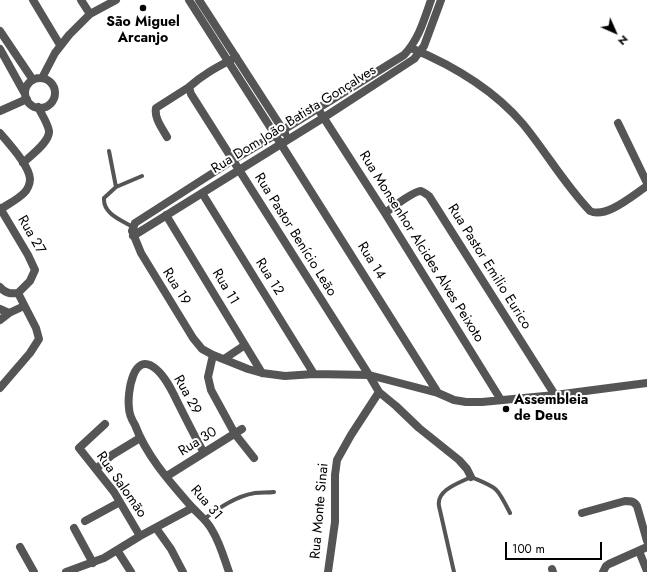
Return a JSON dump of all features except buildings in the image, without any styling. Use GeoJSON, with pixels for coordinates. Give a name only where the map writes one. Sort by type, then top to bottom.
{"type":"FeatureCollection","features":[{"type":"Feature","properties":{"kind":"street"},"geometry":{"type":"LineString","coordinates":[[33,0],[60,45]]}},
{"type":"Feature","properties":{"kind":"street"},"geometry":{"type":"LineString","coordinates":[[81,0],[90,14]]}},
{"type":"Feature","properties":{"kind":"street"},"geometry":{"type":"LineString","coordinates":[[42,78],[60,45],[90,14],[116,0]]}},
{"type":"Feature","properties":{"kind":"street","name":"Rua 14"},"geometry":{"type":"LineString","coordinates":[[189,0],[438,393]]}},
{"type":"Feature","properties":{"kind":"street"},"geometry":{"type":"LineString","coordinates":[[199,0],[289,139]]}},
{"type":"Feature","properties":{"kind":"street","name":"Rua Dom João Batista Gonçalves"},"geometry":{"type":"LineString","coordinates":[[132,232],[135,223],[233,160],[404,55],[411,48],[422,28],[432,0]]}},
{"type":"Feature","properties":{"kind":"street","name":"Rua Dom João Batista Gonçalves"},"geometry":{"type":"LineString","coordinates":[[132,232],[166,216],[323,118],[407,63],[420,52],[424,46],[440,0]]}},
{"type":"Feature","properties":{"kind":"street"},"geometry":{"type":"LineString","coordinates":[[0,31],[33,80]]}},
{"type":"Feature","properties":{"kind":"street"},"geometry":{"type":"LineString","coordinates":[[411,48],[456,70],[494,96],[522,123],[590,211],[595,214],[610,210],[647,186]]}},
{"type":"Feature","properties":{"kind":"street"},"geometry":{"type":"LineString","coordinates":[[0,49],[29,103],[38,108],[49,130],[49,136],[43,144],[22,163]]}},
{"type":"Feature","properties":{"kind":"street"},"geometry":{"type":"LineString","coordinates":[[166,136],[156,116],[156,108],[190,87],[202,76],[236,57]]}},
{"type":"Feature","properties":{"kind":"street"},"geometry":{"type":"LineString","coordinates":[[26,96],[27,86],[33,80],[42,78],[51,83],[54,87],[54,97],[48,105],[38,108]]}},
{"type":"Feature","properties":{"kind":"street","name":"Rua Pastor Benício Leão"},"geometry":{"type":"LineString","coordinates":[[190,87],[197,104],[379,392]]}},
{"type":"Feature","properties":{"kind":"street"},"geometry":{"type":"LineString","coordinates":[[0,111],[26,96]]}},
{"type":"Feature","properties":{"kind":"street","name":"Rua Monsenhor Alcides Alves Peixoto"},"geometry":{"type":"LineString","coordinates":[[318,109],[385,213],[501,400]]}},
{"type":"Feature","properties":{"kind":"street"},"geometry":{"type":"LineString","coordinates":[[618,123],[647,183]]}},
{"type":"Feature","properties":{"kind":"street"},"geometry":{"type":"LineString","coordinates":[[0,133],[28,171],[30,180],[24,193],[0,209]]}},
{"type":"Feature","properties":{"kind":"street","name":"Rua Pastor Emilio Eurico"},"geometry":{"type":"LineString","coordinates":[[385,213],[414,193],[420,191],[429,196],[555,395]]}},
{"type":"Feature","properties":{"kind":"street","name":"Rua 12"},"geometry":{"type":"LineString","coordinates":[[202,193],[314,374]]}},
{"type":"Feature","properties":{"kind":"street","name":"Rua 27"},"geometry":{"type":"LineString","coordinates":[[0,209],[35,270],[26,286],[18,293]]}},
{"type":"Feature","properties":{"kind":"street","name":"Rua 11"},"geometry":{"type":"LineString","coordinates":[[166,216],[262,373]]}},
{"type":"Feature","properties":{"kind":"street","name":"Rua 19"},"geometry":{"type":"LineString","coordinates":[[132,232],[141,253],[193,338],[198,345],[209,353]]}},
{"type":"Feature","properties":{"kind":"street"},"geometry":{"type":"LineString","coordinates":[[0,287],[11,294],[18,293],[36,328],[39,339],[30,353],[0,388]]}},
{"type":"Feature","properties":{"kind":"street"},"geometry":{"type":"LineString","coordinates":[[0,320],[9,313],[24,306]]}},
{"type":"Feature","properties":{"kind":"street"},"geometry":{"type":"LineString","coordinates":[[0,308],[9,313]]}},
{"type":"Feature","properties":{"kind":"street"},"geometry":{"type":"LineString","coordinates":[[224,359],[245,345]]}},
{"type":"Feature","properties":{"kind":"street"},"geometry":{"type":"LineString","coordinates":[[254,458],[239,432],[211,390],[208,377],[209,353],[262,373],[285,376],[314,374],[369,375],[438,393],[454,400],[466,402],[555,395],[643,384]]}},
{"type":"Feature","properties":{"kind":"street","name":"Rua 29"},"geometry":{"type":"LineString","coordinates":[[138,367],[143,364],[150,365],[160,372],[172,391],[204,453]]}},
{"type":"Feature","properties":{"kind":"street","name":"Rua 31"},"geometry":{"type":"LineString","coordinates":[[138,367],[132,374],[128,409],[140,438],[150,455],[192,508],[212,528],[229,572]]}},
{"type":"Feature","properties":{"kind":"street"},"geometry":{"type":"LineString","coordinates":[[379,392],[423,432],[459,460],[467,469],[471,477]]}},
{"type":"Feature","properties":{"kind":"street","name":"Rua Monte Sinai"},"geometry":{"type":"LineString","coordinates":[[328,572],[335,522],[335,475],[337,460],[351,435],[379,392]]}},
{"type":"Feature","properties":{"kind":"street","name":"Rua Salomão"},"geometry":{"type":"LineString","coordinates":[[105,424],[79,448],[120,502],[140,536]]}},
{"type":"Feature","properties":{"kind":"street","name":"Rua 30"},"geometry":{"type":"LineString","coordinates":[[167,476],[239,432]]}},
{"type":"Feature","properties":{"kind":"street"},"geometry":{"type":"LineString","coordinates":[[96,469],[112,455],[140,438]]}},
{"type":"Feature","properties":{"kind":"street"},"geometry":{"type":"LineString","coordinates":[[582,513],[625,501],[634,502],[637,506],[647,541]]}},
{"type":"Feature","properties":{"kind":"street"},"geometry":{"type":"LineString","coordinates":[[85,521],[120,502]]}},
{"type":"Feature","properties":{"kind":"street"},"geometry":{"type":"LineString","coordinates":[[66,572],[93,563],[192,508]]}},
{"type":"Feature","properties":{"kind":"street"},"geometry":{"type":"LineString","coordinates":[[74,528],[93,563]]}},
{"type":"Feature","properties":{"kind":"street"},"geometry":{"type":"LineString","coordinates":[[156,528],[171,549],[183,572]]}},
{"type":"Feature","properties":{"kind":"street"},"geometry":{"type":"LineString","coordinates":[[20,547],[34,572]]}},
{"type":"Feature","properties":{"kind":"street"},"geometry":{"type":"LineString","coordinates":[[603,571],[609,564],[647,547]]}},
{"type":"Feature","properties":{"kind":"street"},"geometry":{"type":"LineString","coordinates":[[117,550],[131,572]]}},
{"type":"Feature","properties":{"kind":"street"},"geometry":{"type":"LineString","coordinates":[[639,551],[647,571]]}},
{"type":"Feature","properties":{"kind":"lane"},"geometry":{"type":"LineString","coordinates":[[109,151],[116,187]]}},
{"type":"Feature","properties":{"kind":"lane"},"geometry":{"type":"LineString","coordinates":[[132,232],[106,209],[104,198],[116,187],[142,176]]}},
{"type":"Feature","properties":{"kind":"lane"},"geometry":{"type":"LineString","coordinates":[[454,572],[438,506],[438,498],[441,494],[471,477],[497,489],[510,513]]}},
{"type":"Feature","properties":{"kind":"lane"},"geometry":{"type":"LineString","coordinates":[[204,519],[221,507],[237,499],[254,493],[274,492]]}},
{"type":"Feature","properties":{"kind":"place","name":"São Miguel Arcanjo"},"geometry":{"type":"Point","coordinates":[143,8]}},
{"type":"Feature","properties":{"kind":"place","name":"Assembleia de Deus"},"geometry":{"type":"Point","coordinates":[506,409]}}]}
